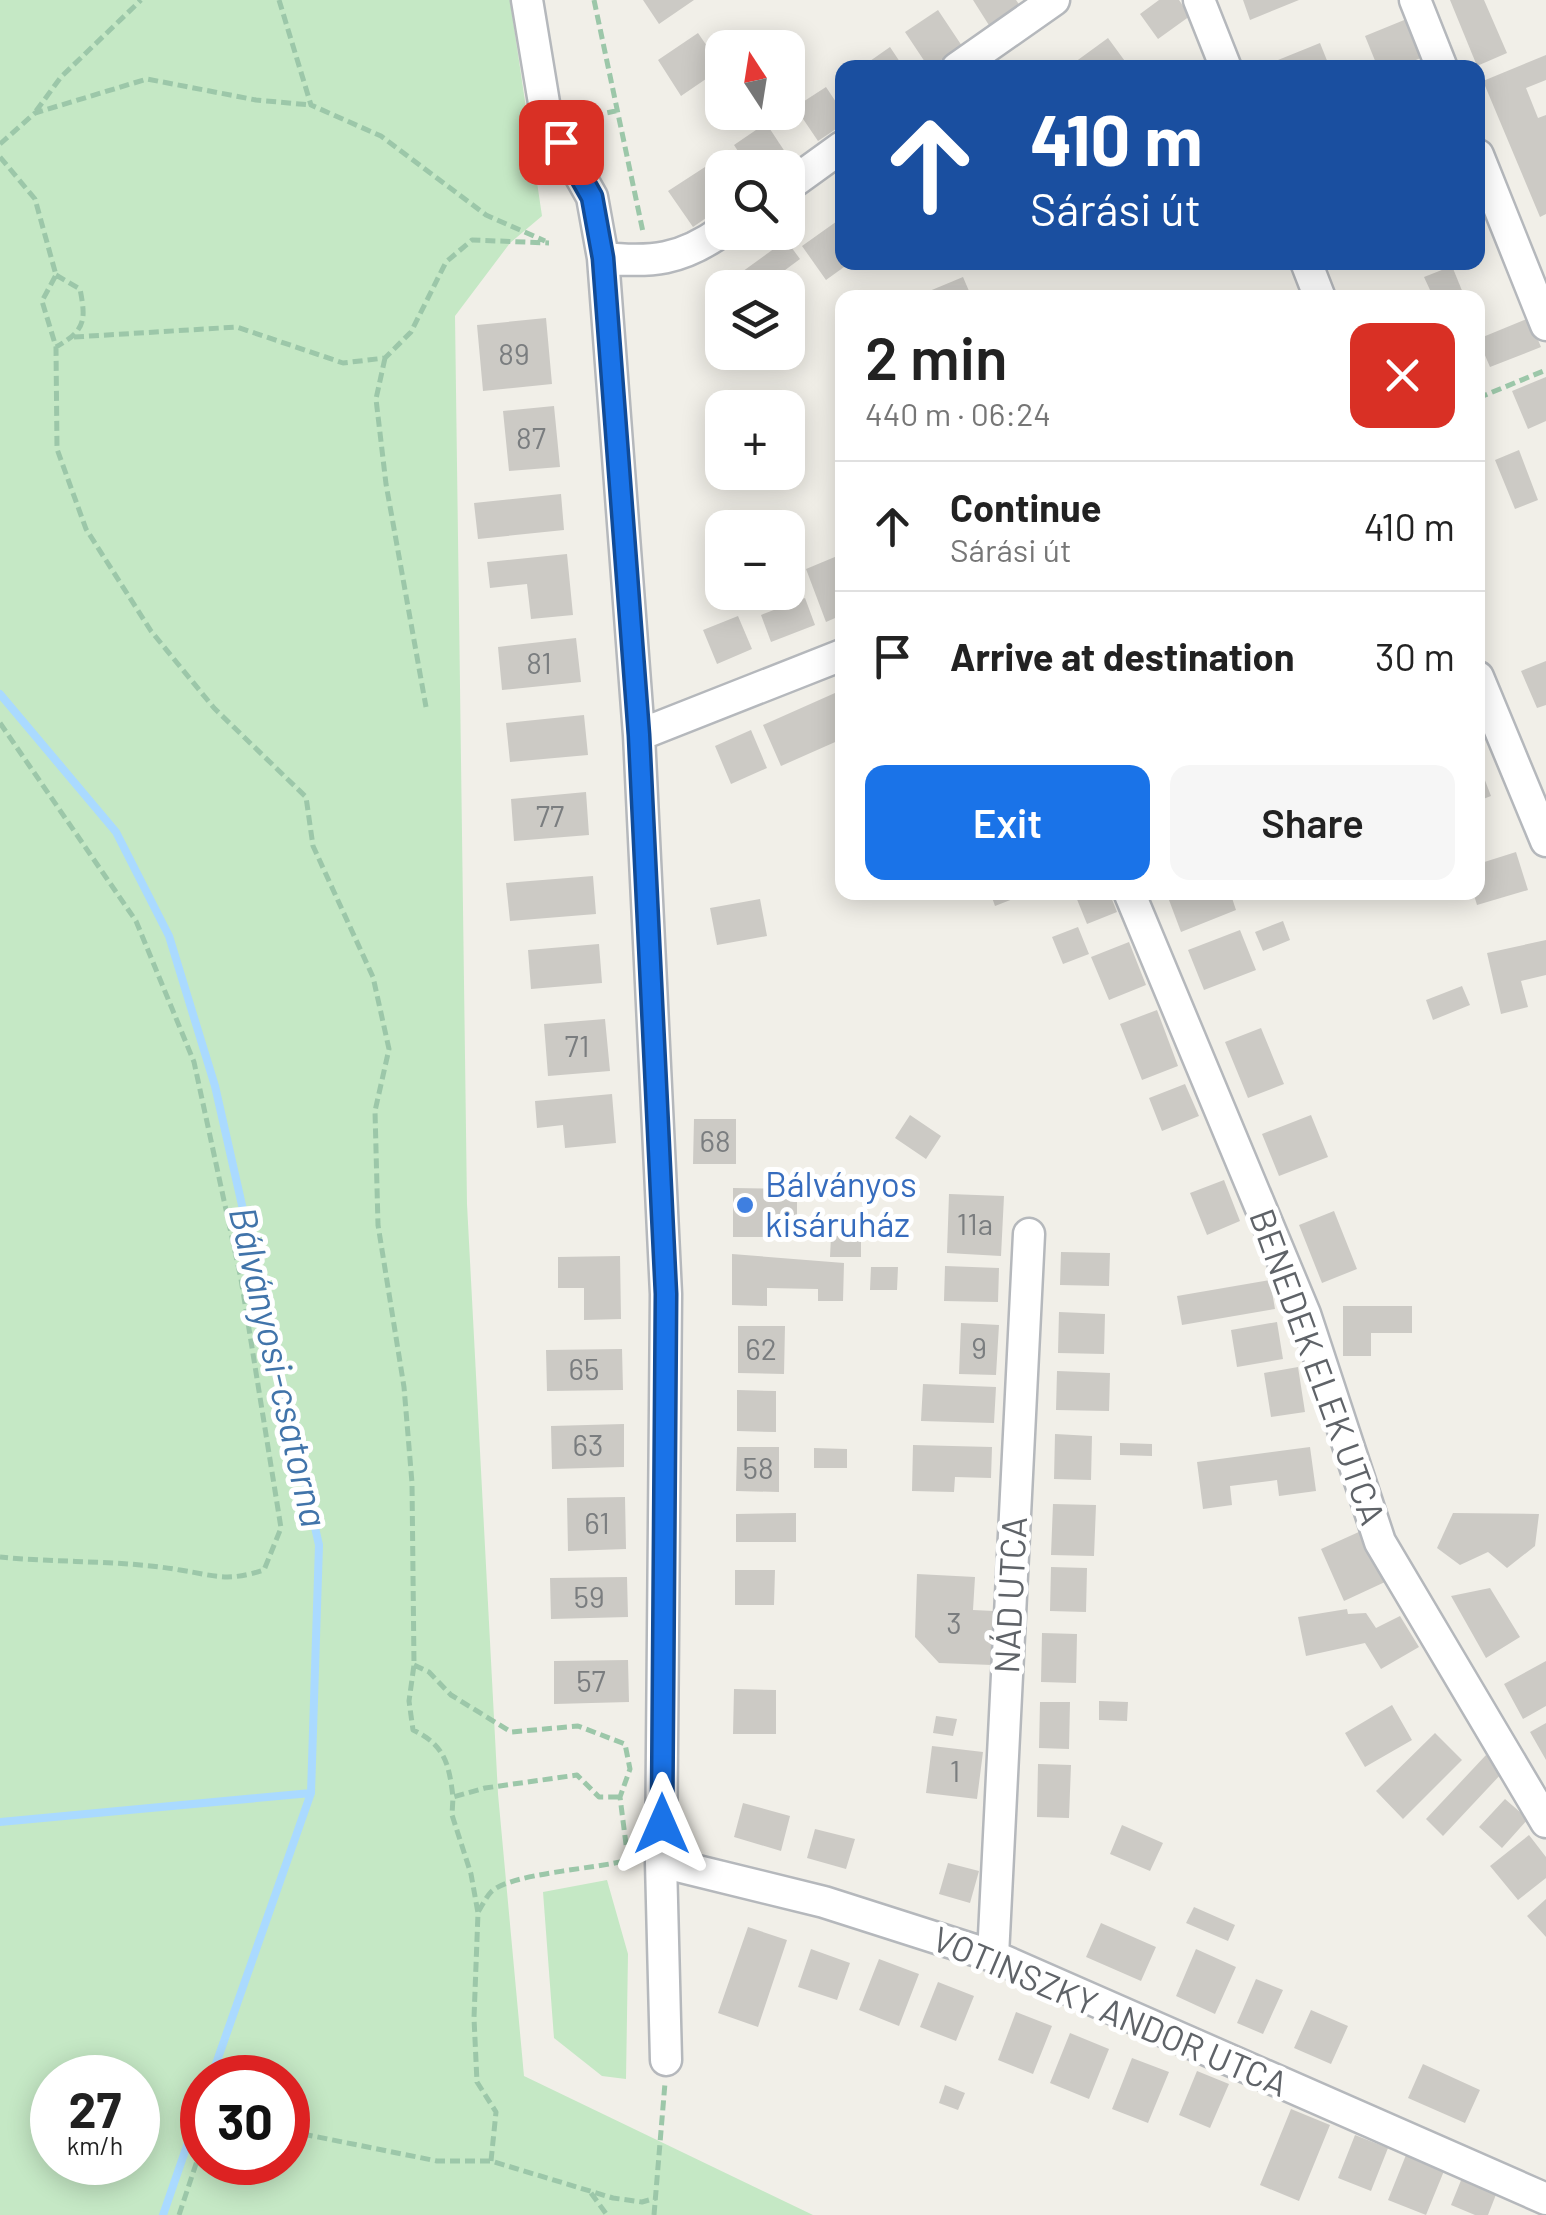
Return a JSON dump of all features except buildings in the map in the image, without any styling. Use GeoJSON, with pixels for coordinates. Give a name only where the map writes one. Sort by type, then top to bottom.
{"type":"FeatureCollection","features":[{"type":"Feature","properties":{"kind":"street"},"geometry":{"type":"LineString","coordinates":[[528,0],[546,115],[592,197],[603,258],[639,735],[666,1294],[661,1862],[666,2060]]}},
{"type":"Feature","properties":{"kind":"street"},"geometry":{"type":"LineString","coordinates":[[968,60],[1054,0]]}},
{"type":"Feature","properties":{"kind":"street"},"geometry":{"type":"LineString","coordinates":[[1199,0],[1223,60]]}},
{"type":"Feature","properties":{"kind":"street"},"geometry":{"type":"LineString","coordinates":[[1415,0],[1439,60]]}},
{"type":"Feature","properties":{"kind":"street"},"geometry":{"type":"LineString","coordinates":[[805,174],[835,153]]}},
{"type":"Feature","properties":{"kind":"street"},"geometry":{"type":"LineString","coordinates":[[1485,172],[1546,325]]}},
{"type":"Feature","properties":{"kind":"street"},"geometry":{"type":"LineString","coordinates":[[603,258],[649,263],[705,243]]}},
{"type":"Feature","properties":{"kind":"street"},"geometry":{"type":"LineString","coordinates":[[639,735],[835,657]]}},
{"type":"Feature","properties":{"kind":"street"},"geometry":{"type":"LineString","coordinates":[[1485,694],[1546,841]]}},
{"type":"Feature","properties":{"kind":"street","name":"BENEDEK ELEK UTCA"},"geometry":{"type":"LineString","coordinates":[[1132,900],[1305,1314],[1380,1542],[1546,1822]]}},
{"type":"Feature","properties":{"kind":"street","name":"NÁD UTCA"},"geometry":{"type":"LineString","coordinates":[[994,1956],[1029,1234]]}},
{"type":"Feature","properties":{"kind":"street","name":"VOTINSZKY ANDOR UTCA"},"geometry":{"type":"LineString","coordinates":[[661,1862],[824,1902],[994,1956],[1546,2198]]}},
{"type":"Feature","properties":{"kind":"path"},"geometry":{"type":"LineString","coordinates":[[0,144],[34,113],[60,77],[142,0]]}},
{"type":"Feature","properties":{"kind":"path"},"geometry":{"type":"LineString","coordinates":[[279,0],[311,105]]}},
{"type":"Feature","properties":{"kind":"path"},"geometry":{"type":"LineString","coordinates":[[594,0],[649,263]]}},
{"type":"Feature","properties":{"kind":"path"},"geometry":{"type":"LineString","coordinates":[[34,113],[146,79],[256,100],[311,105],[381,136],[486,215],[549,243],[472,240],[446,262],[411,332],[385,358],[376,399],[384,467],[426,706]]}},
{"type":"Feature","properties":{"kind":"path"},"geometry":{"type":"LineString","coordinates":[[546,115],[575,120],[620,110]]}},
{"type":"Feature","properties":{"kind":"path"},"geometry":{"type":"LineString","coordinates":[[0,156],[35,200],[56,276],[42,300],[56,346],[57,449],[86,528],[151,631],[214,708],[306,797],[313,846],[374,977],[389,1049],[375,1111],[378,1225],[404,1387],[412,1483],[414,1665],[409,1701],[413,1730],[432,1738],[449,1760],[452,1814],[471,1874],[478,1913],[474,2018],[477,2082],[496,2112],[491,2161]]}},
{"type":"Feature","properties":{"kind":"path"},"geometry":{"type":"LineString","coordinates":[[56,276],[80,288],[85,316],[74,337]]}},
{"type":"Feature","properties":{"kind":"path"},"geometry":{"type":"LineString","coordinates":[[56,346],[74,337],[238,327],[343,363],[385,358]]}},
{"type":"Feature","properties":{"kind":"path"},"geometry":{"type":"LineString","coordinates":[[1485,395],[1546,370]]}},
{"type":"Feature","properties":{"kind":"path"},"geometry":{"type":"LineString","coordinates":[[0,724],[136,921],[194,1062],[241,1279],[281,1528],[264,1570],[236,1579],[210,1578],[180,1570],[0,1557]]}},
{"type":"Feature","properties":{"kind":"path"},"geometry":{"type":"LineString","coordinates":[[414,1665],[429,1672],[451,1695],[511,1732],[578,1726],[625,1744],[630,1769],[620,1797],[628,1860],[598,1869],[530,1876],[492,1890],[478,1913]]}},
{"type":"Feature","properties":{"kind":"path"},"geometry":{"type":"LineString","coordinates":[[453,1797],[485,1788],[577,1775],[598,1797],[620,1797]]}},
{"type":"Feature","properties":{"kind":"path"},"geometry":{"type":"LineString","coordinates":[[654,2215],[666,2060]]}},
{"type":"Feature","properties":{"kind":"path"},"geometry":{"type":"LineString","coordinates":[[310,2135],[437,2161],[491,2161],[591,2192],[642,2202],[656,2198]]}},
{"type":"Feature","properties":{"kind":"path"},"geometry":{"type":"LineString","coordinates":[[180,2215],[190,2185]]}},
{"type":"Feature","properties":{"kind":"path"},"geometry":{"type":"LineString","coordinates":[[591,2192],[607,2215]]}},
{"type":"Feature","properties":{"kind":"green space"},"geometry":{"type":"Polygon","coordinates":[[[0,0],[510,0],[542,216],[510,243],[455,316],[467,1204],[498,1794],[524,2076],[813,2215],[0,2215],[0,0]]]}},
{"type":"Feature","properties":{"kind":"green space"},"geometry":{"type":"Polygon","coordinates":[[[607,1880],[628,1954],[626,2079],[602,2076],[554,2038],[543,1892],[607,1880]]]}},
{"type":"Feature","properties":{"kind":"waterway","name":"Bálványosi-csatorna"},"geometry":{"type":"LineString","coordinates":[[0,694],[116,832],[169,936],[215,1086],[319,1545],[311,1793],[219,2055]]}},
{"type":"Feature","properties":{"kind":"waterway","name":"Bálványosi-csatorna"},"geometry":{"type":"LineString","coordinates":[[0,1822],[311,1793]]}},
{"type":"Feature","properties":{"kind":"waterway"},"geometry":{"type":"LineString","coordinates":[[163,2215],[180,2166]]}},
{"type":"Feature","properties":{"kind":"place","name":"Bálványos kisáruház"},"geometry":{"type":"Point","coordinates":[745,1205]}},
{"type":"Feature","properties":{"kind":"route"},"geometry":{"type":"LineString","coordinates":[[561,142],[592,197],[603,258],[639,735],[666,1294],[662,1824]]}}]}
